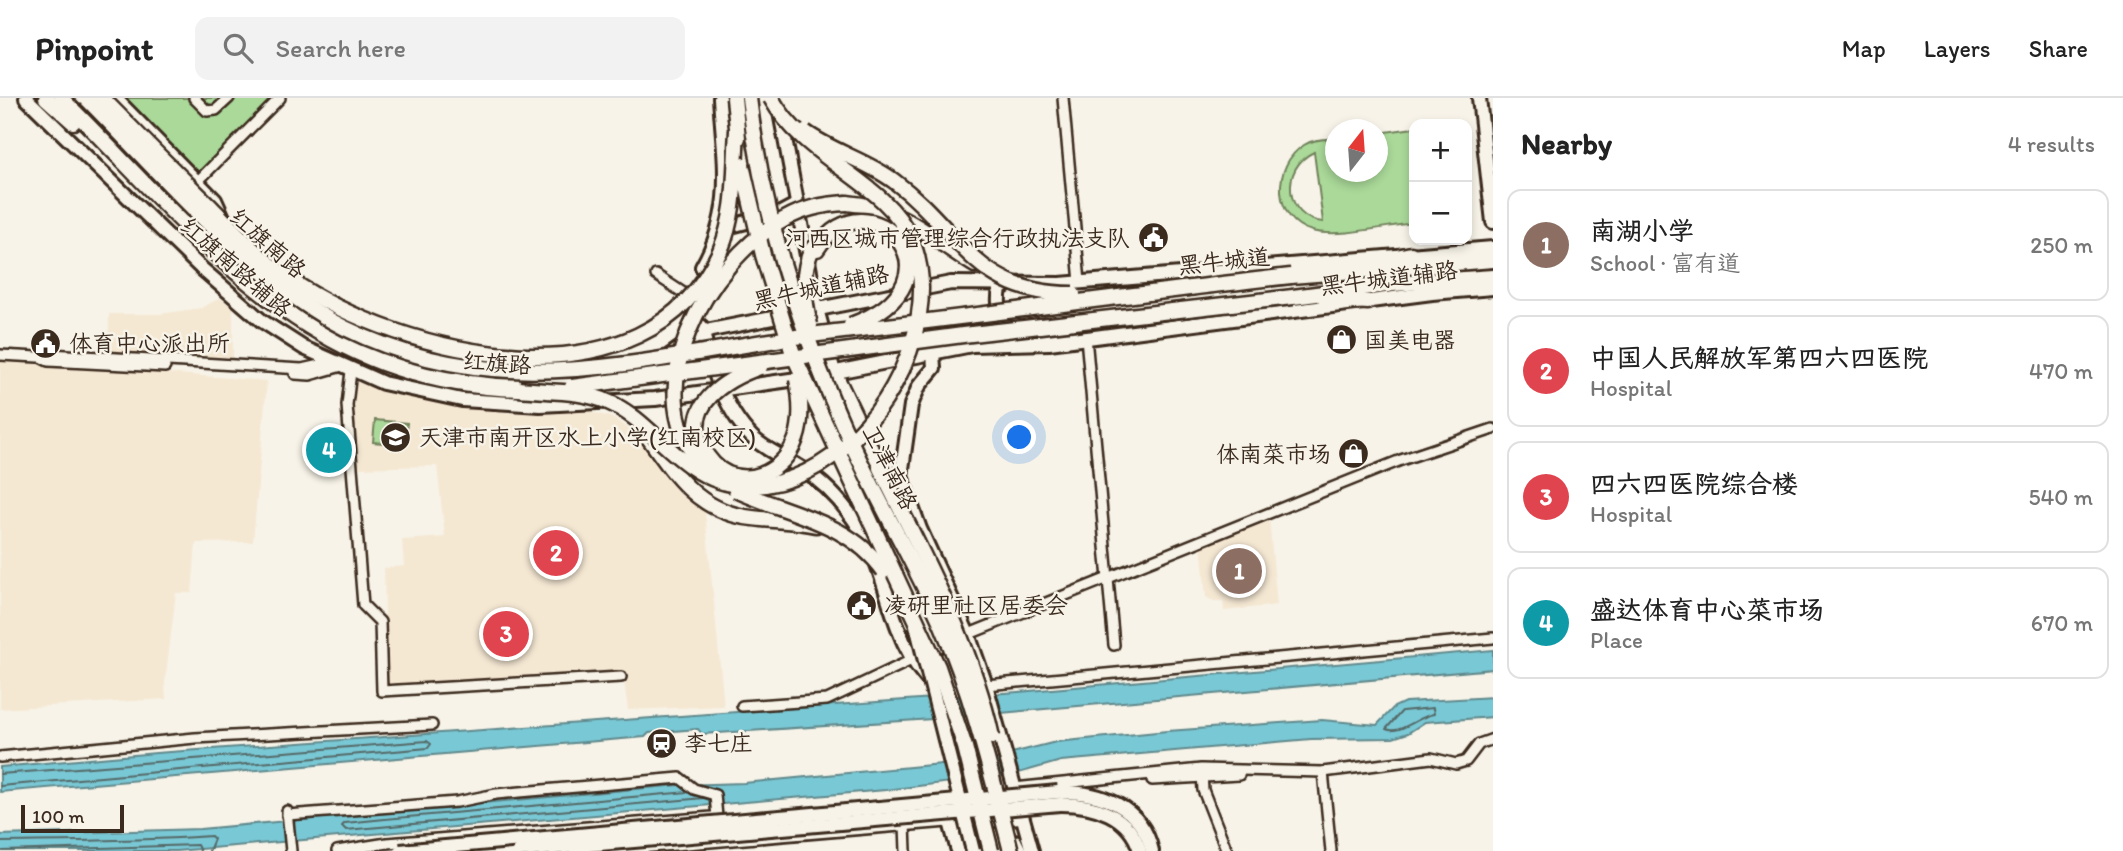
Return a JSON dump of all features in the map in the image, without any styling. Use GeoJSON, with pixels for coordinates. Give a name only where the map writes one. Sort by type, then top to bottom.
{"type":"FeatureCollection","features":[{"type":"Feature","properties":{"kind":"highway"},"geometry":{"type":"LineString","coordinates":[[46,98],[105,147]]}},
{"type":"Feature","properties":{"kind":"highway"},"geometry":{"type":"LineString","coordinates":[[61,98],[105,147]]}},
{"type":"Feature","properties":{"kind":"highway","name":"红旗南路"},"geometry":{"type":"LineString","coordinates":[[86,98],[259,269],[297,299],[347,328],[408,353],[456,365]]}},
{"type":"Feature","properties":{"kind":"highway"},"geometry":{"type":"LineString","coordinates":[[97,98],[121,117]]}},
{"type":"Feature","properties":{"kind":"highway"},"geometry":{"type":"LineString","coordinates":[[102,98],[234,232],[347,328]]}},
{"type":"Feature","properties":{"kind":"highway","name":"卫津南路"},"geometry":{"type":"LineString","coordinates":[[734,98],[737,131],[762,256],[791,356],[899,580],[912,601],[916,622],[938,667],[959,726],[991,851]]}},
{"type":"Feature","properties":{"kind":"highway","name":"卫津南路"},"geometry":{"type":"LineString","coordinates":[[749,98],[764,198],[787,282],[849,437],[941,622],[980,727],[1016,849]]}},
{"type":"Feature","properties":{"kind":"highway"},"geometry":{"type":"LineString","coordinates":[[774,100],[811,136],[893,180],[922,205],[985,276]]}},
{"type":"Feature","properties":{"kind":"highway"},"geometry":{"type":"LineString","coordinates":[[519,389],[594,397],[617,406],[684,462],[712,479],[741,487],[772,484],[812,469],[853,439],[890,394],[906,363],[917,325],[921,289],[919,263],[910,236],[890,208],[803,140],[774,100]]}},
{"type":"Feature","properties":{"kind":"highway"},"geometry":{"type":"LineString","coordinates":[[286,278],[369,323],[444,347],[485,354],[528,355],[569,353],[611,345],[648,330],[667,317],[692,295],[708,273],[724,241],[731,216],[737,131]]}},
{"type":"Feature","properties":{"kind":"highway","name":"红旗路"},"geometry":{"type":"LineString","coordinates":[[105,147],[255,289],[313,331],[365,358],[421,376],[490,388],[578,387],[791,356],[963,335]]}},
{"type":"Feature","properties":{"kind":"highway"},"geometry":{"type":"LineString","coordinates":[[912,601],[870,553],[835,530],[721,482],[698,461],[684,438],[676,410],[678,372],[691,326],[705,297],[741,252],[768,229],[797,213],[830,204],[859,204],[891,211],[923,228],[985,276],[1038,292],[1113,295]]}},
{"type":"Feature","properties":{"kind":"highway"},"geometry":{"type":"LineString","coordinates":[[833,332],[877,316],[899,295],[906,281],[909,263],[904,246],[895,233],[881,224],[869,221],[848,223],[828,235],[817,249],[811,249],[805,265],[805,303],[822,373],[880,468],[941,593],[976,678],[1016,849]]}},
{"type":"Feature","properties":{"kind":"highway"},"geometry":{"type":"LineString","coordinates":[[1340,270],[1411,254]]}},
{"type":"Feature","properties":{"kind":"highway","name":"黑牛城道"},"geometry":{"type":"LineString","coordinates":[[960,318],[1113,295],[1340,270],[1493,260]]}},
{"type":"Feature","properties":{"kind":"highway","name":"黑牛城道"},"geometry":{"type":"LineString","coordinates":[[963,335],[1393,284],[1493,277]]}},
{"type":"Feature","properties":{"kind":"highway"},"geometry":{"type":"LineString","coordinates":[[1293,297],[1368,302]]}},
{"type":"Feature","properties":{"kind":"highway","name":"红旗路"},"geometry":{"type":"LineString","coordinates":[[456,365],[547,373],[833,332],[960,318]]}},
{"type":"Feature","properties":{"kind":"highway"},"geometry":{"type":"LineString","coordinates":[[791,356],[801,415],[790,450],[779,465],[764,474],[741,477],[722,471],[709,459],[700,442],[698,425],[705,402],[729,380],[791,356]]}},
{"type":"Feature","properties":{"kind":"highway"},"geometry":{"type":"LineString","coordinates":[[636,420],[679,480],[704,502],[743,516],[797,522],[835,530]]}},
{"type":"Feature","properties":{"kind":"main road","name":"红旗南路辅路"},"geometry":{"type":"LineString","coordinates":[[26,98],[231,295],[283,335],[342,366],[383,383],[429,394],[501,405],[655,399],[669,396],[681,400],[724,395]]}},
{"type":"Feature","properties":{"kind":"main road","name":"红旗南路辅路"},"geometry":{"type":"LineString","coordinates":[[115,98],[198,181],[220,207],[239,254],[249,267],[288,303],[328,330],[369,348],[416,364],[487,378],[540,381],[651,367],[702,333]]}},
{"type":"Feature","properties":{"kind":"main road"},"geometry":{"type":"LineString","coordinates":[[720,98],[725,169],[723,216],[713,247],[688,289],[724,395],[753,438],[813,477],[853,518],[876,558],[896,630],[911,660],[960,714],[980,788]]}},
{"type":"Feature","properties":{"kind":"main road"},"geometry":{"type":"LineString","coordinates":[[1482,98],[1493,173]]}},
{"type":"Feature","properties":{"kind":"main road"},"geometry":{"type":"LineString","coordinates":[[1482,98],[1493,222]]}},
{"type":"Feature","properties":{"kind":"main road"},"geometry":{"type":"LineString","coordinates":[[774,100],[797,201],[817,309],[822,373],[912,601],[937,647]]}},
{"type":"Feature","properties":{"kind":"main road"},"geometry":{"type":"LineString","coordinates":[[723,216],[731,226],[744,225],[781,214],[797,201]]}},
{"type":"Feature","properties":{"kind":"main road"},"geometry":{"type":"LineString","coordinates":[[1488,248],[1493,239]]}},
{"type":"Feature","properties":{"kind":"main road","name":"黑牛城道辅路"},"geometry":{"type":"LineString","coordinates":[[702,333],[985,276],[1007,284],[1080,282],[1488,248]]}},
{"type":"Feature","properties":{"kind":"main road"},"geometry":{"type":"LineString","coordinates":[[982,344],[998,336],[993,297],[985,276]]}},
{"type":"Feature","properties":{"kind":"main road"},"geometry":{"type":"LineString","coordinates":[[1007,284],[1000,289],[999,296],[1003,326],[1009,333],[1062,333],[1086,337]]}},
{"type":"Feature","properties":{"kind":"main road","name":"黑牛城道辅路"},"geometry":{"type":"LineString","coordinates":[[724,395],[750,386],[982,344],[1049,343],[1493,288]]}},
{"type":"Feature","properties":{"kind":"main road"},"geometry":{"type":"LineString","coordinates":[[933,352],[934,368],[919,386],[911,405],[901,475],[920,529],[968,634],[986,685],[1032,851]]}},
{"type":"Feature","properties":{"kind":"main road"},"geometry":{"type":"LineString","coordinates":[[651,367],[660,369],[665,383],[664,390],[655,399]]}},
{"type":"Feature","properties":{"kind":"main road"},"geometry":{"type":"LineString","coordinates":[[540,381],[540,405]]}},
{"type":"Feature","properties":{"kind":"main road"},"geometry":{"type":"LineString","coordinates":[[912,601],[968,634]]}},
{"type":"Feature","properties":{"kind":"main road"},"geometry":{"type":"LineString","coordinates":[[916,622],[920,651],[973,851]]}},
{"type":"Feature","properties":{"kind":"main road"},"geometry":{"type":"LineString","coordinates":[[958,851],[948,822],[944,798],[980,788],[1015,789]]}},
{"type":"Feature","properties":{"kind":"main road"},"geometry":{"type":"LineString","coordinates":[[400,851],[1070,792],[1100,797],[1125,808],[1143,828],[1152,851]]}},
{"type":"Feature","properties":{"kind":"main road"},"geometry":{"type":"LineString","coordinates":[[519,851],[1060,804],[1089,806],[1112,815],[1130,830],[1140,851]]}},
{"type":"Feature","properties":{"kind":"main road"},"geometry":{"type":"LineString","coordinates":[[948,822],[963,825],[1005,820],[1018,817],[1021,812]]}},
{"type":"Feature","properties":{"kind":"street"},"geometry":{"type":"LineString","coordinates":[[194,98],[208,111],[216,110],[229,98]]}},
{"type":"Feature","properties":{"kind":"street"},"geometry":{"type":"LineString","coordinates":[[198,181],[281,98]]}},
{"type":"Feature","properties":{"kind":"street"},"geometry":{"type":"LineString","coordinates":[[1063,98],[1080,282]]}},
{"type":"Feature","properties":{"kind":"street"},"geometry":{"type":"LineString","coordinates":[[656,275],[688,289]]}},
{"type":"Feature","properties":{"kind":"street"},"geometry":{"type":"LineString","coordinates":[[1086,337],[1114,645]]}},
{"type":"Feature","properties":{"kind":"street"},"geometry":{"type":"LineString","coordinates":[[0,355],[38,357],[50,354],[302,369],[342,366],[363,605],[380,622],[382,691],[621,677]]}},
{"type":"Feature","properties":{"kind":"street"},"geometry":{"type":"LineString","coordinates":[[742,706],[827,700],[937,647],[1108,576],[1401,460],[1493,429]]}},
{"type":"Feature","properties":{"kind":"street"},"geometry":{"type":"LineString","coordinates":[[986,685],[1493,638]]}},
{"type":"Feature","properties":{"kind":"street"},"geometry":{"type":"LineString","coordinates":[[0,757],[195,738],[432,725]]}},
{"type":"Feature","properties":{"kind":"street"},"geometry":{"type":"LineString","coordinates":[[1015,789],[1201,773],[1321,774],[1439,760],[1456,764],[1465,761],[1493,739]]}},
{"type":"Feature","properties":{"kind":"street"},"geometry":{"type":"LineString","coordinates":[[1201,773],[1203,790],[1227,851]]}},
{"type":"Feature","properties":{"kind":"street"},"geometry":{"type":"LineString","coordinates":[[1321,774],[1329,851]]}},
{"type":"Feature","properties":{"kind":"street"},"geometry":{"type":"LineString","coordinates":[[291,847],[287,814],[457,802],[496,794],[680,778],[694,789],[715,795],[717,814]]}},
{"type":"Feature","properties":{"kind":"street"},"geometry":{"type":"LineString","coordinates":[[337,851],[387,843],[717,814],[944,798]]}},
{"type":"Feature","properties":{"kind":"street"},"geometry":{"type":"LineString","coordinates":[[604,851],[948,822]]}},
{"type":"Feature","properties":{"kind":"street"},"geometry":{"type":"LineString","coordinates":[[905,824],[906,851]]}},
{"type":"Feature","properties":{"kind":"street"},"geometry":{"type":"LineString","coordinates":[[592,826],[594,851]]}},
{"type":"Feature","properties":{"kind":"shaded area"},"geometry":{"type":"Polygon","coordinates":[[[220,298],[233,307],[233,358],[108,352],[109,314],[159,314],[201,308],[220,298]]]}},
{"type":"Feature","properties":{"kind":"shaded area"},"geometry":{"type":"Polygon","coordinates":[[[0,360],[267,381],[253,542],[196,543],[192,593],[176,593],[165,683],[166,699],[0,709],[0,360]]]}},
{"type":"Feature","properties":{"kind":"shaded area"},"geometry":{"type":"Polygon","coordinates":[[[364,382],[438,402],[512,413],[579,409],[611,417],[640,435],[680,494],[705,512],[724,706],[628,710],[624,681],[384,695],[377,626],[385,614],[384,568],[404,566],[402,540],[445,537],[437,466],[356,468],[352,408],[356,383],[364,382]]]}},
{"type":"Feature","properties":{"kind":"shaded area"},"geometry":{"type":"Polygon","coordinates":[[[1269,517],[1277,605],[1224,611],[1223,601],[1213,601],[1206,597],[1201,544],[1269,517]]]}},
{"type":"Feature","properties":{"kind":"green space"},"geometry":{"type":"Polygon","coordinates":[[[123,98],[272,98],[199,174],[123,98]]]}},
{"type":"Feature","properties":{"kind":"green space"},"geometry":{"type":"Polygon","coordinates":[[[1409,129],[1409,224],[1362,231],[1323,233],[1299,225],[1289,216],[1281,191],[1286,165],[1304,145],[1325,139],[1325,182],[1388,182],[1388,132],[1409,129]],[[1314,152],[1303,159],[1296,169],[1291,191],[1300,212],[1310,219],[1323,222],[1314,152]]]}},
{"type":"Feature","properties":{"kind":"green space"},"geometry":{"type":"Polygon","coordinates":[[[375,420],[407,423],[405,445],[373,442],[375,420]]]}},
{"type":"Feature","properties":{"kind":"water"},"geometry":{"type":"Polygon","coordinates":[[[1493,650],[1493,669],[933,719],[702,734],[698,729],[649,733],[645,737],[0,792],[0,767],[156,753],[1018,692],[1493,650]]]}},
{"type":"Feature","properties":{"kind":"water"},"geometry":{"type":"Polygon","coordinates":[[[1493,697],[1493,717],[1425,722],[1408,733],[1393,738],[1311,739],[1061,761],[1015,774],[886,790],[176,851],[0,851],[0,835],[200,829],[679,785],[744,783],[1004,758],[1012,753],[1056,742],[1167,731],[1322,720],[1377,725],[1394,707],[1405,702],[1493,697]]]}},
{"type":"Feature","properties":{"kind":"place","name":"河西区城市管理综合行政执法支队"},"geometry":{"type":"Point","coordinates":[1153,238]}},
{"type":"Feature","properties":{"kind":"place","name":"国美电器"},"geometry":{"type":"Point","coordinates":[1341,340]}},
{"type":"Feature","properties":{"kind":"place","name":"体育中心派出所"},"geometry":{"type":"Point","coordinates":[46,343]}},
{"type":"Feature","properties":{"kind":"place","name":"天津市南开区水上小学(红南校区)"},"geometry":{"type":"Point","coordinates":[396,437]}},
{"type":"Feature","properties":{"kind":"place","name":"盛达体育中心菜市场"},"geometry":{"type":"Point","coordinates":[329,450]}},
{"type":"Feature","properties":{"kind":"place","name":"体南菜市场"},"geometry":{"type":"Point","coordinates":[1354,454]}},
{"type":"Feature","properties":{"kind":"place","name":"中国人民解放军第四六四医院"},"geometry":{"type":"Point","coordinates":[556,553]}},
{"type":"Feature","properties":{"kind":"place","name":"南湖小学"},"geometry":{"type":"Point","coordinates":[1239,571]}},
{"type":"Feature","properties":{"kind":"place","name":"凌研里社区居委会"},"geometry":{"type":"Point","coordinates":[861,605]}},
{"type":"Feature","properties":{"kind":"place","name":"四六四医院综合楼"},"geometry":{"type":"Point","coordinates":[506,634]}},
{"type":"Feature","properties":{"kind":"place","name":"李七庄"},"geometry":{"type":"Point","coordinates":[661,743]}}]}
